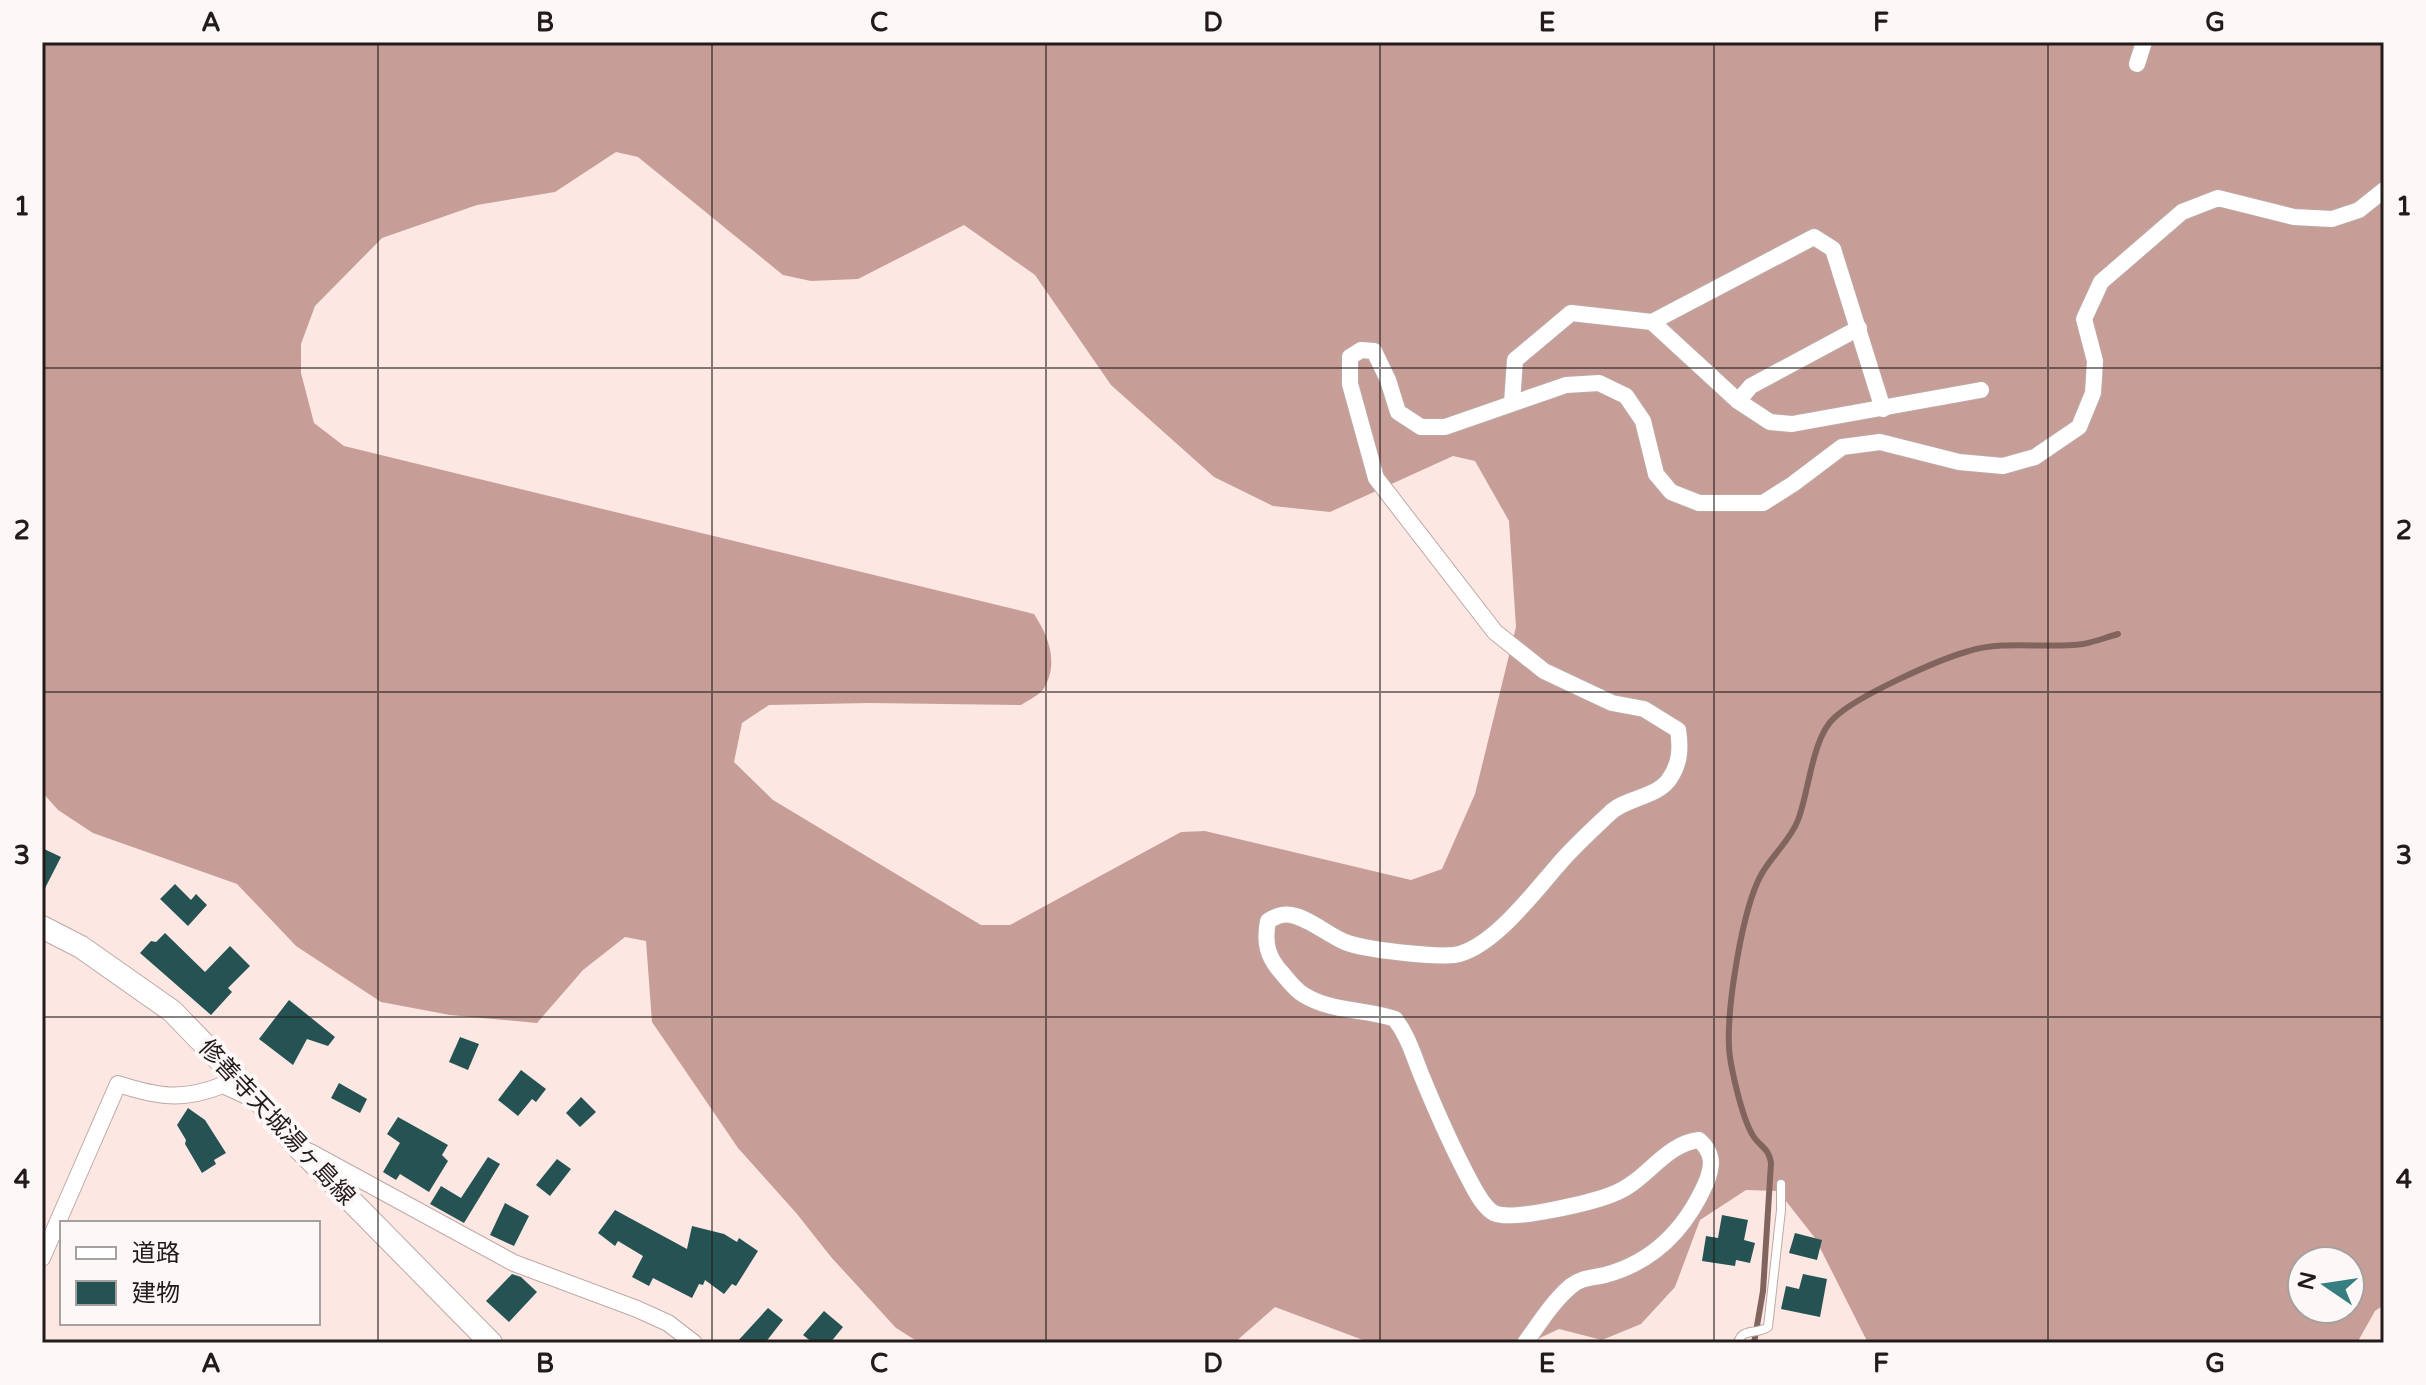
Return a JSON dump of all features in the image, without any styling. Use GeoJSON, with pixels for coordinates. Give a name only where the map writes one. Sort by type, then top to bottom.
{"type":"FeatureCollection","features":[{"type":"Feature","properties":{"kind":"main road","name":"修善寺天城湯ヶ島線"},"geometry":{"type":"LineString","coordinates":[[42,927],[81,947],[172,1011],[262,1104],[295,1144],[491,1343]]}},
{"type":"Feature","properties":{"kind":"street"},"geometry":{"type":"LineString","coordinates":[[2137,64],[2144,42]]}},
{"type":"Feature","properties":{"kind":"street"},"geometry":{"type":"LineString","coordinates":[[1525,1343],[1573,1284],[1642,1261],[1660,1248],[1690,1215],[1712,1167],[1709,1149],[1699,1140],[1687,1142],[1669,1152],[1636,1184],[1612,1195],[1535,1214],[1508,1217],[1492,1212],[1477,1193],[1459,1160],[1412,1047],[1395,1019],[1323,1004],[1302,994],[1274,964],[1265,945],[1268,921],[1279,915],[1292,915],[1347,943],[1374,949],[1456,955],[1476,946],[1502,927],[1535,894],[1558,864],[1614,809],[1665,784],[1676,769],[1681,747],[1678,730],[1644,709],[1612,703],[1544,671],[1495,632],[1376,478],[1350,384],[1350,357],[1361,350],[1374,351],[1388,380],[1398,412],[1421,427],[1445,427],[1566,385],[1599,383],[1626,396],[1643,421],[1656,474],[1671,492],[1699,503],[1763,503],[1842,447],[1880,442],[1959,462],[2003,466],[2035,457],[2079,427],[2093,393],[2095,361],[2084,319],[2101,282],[2182,212],[2218,198],[2294,217],[2332,219],[2359,210],[2384,190]]}},
{"type":"Feature","properties":{"kind":"street"},"geometry":{"type":"LineString","coordinates":[[1512,403],[1515,360],[1571,313],[1652,322],[1814,237],[1833,249],[1883,409]]}},
{"type":"Feature","properties":{"kind":"street"},"geometry":{"type":"LineString","coordinates":[[1652,322],[1738,401],[1770,422],[1792,424],[1981,390]]}},
{"type":"Feature","properties":{"kind":"street"},"geometry":{"type":"LineString","coordinates":[[1738,401],[1751,386],[1859,328]]}},
{"type":"Feature","properties":{"kind":"street"},"geometry":{"type":"LineString","coordinates":[[42,1258],[118,1084],[149,1094],[176,1098],[223,1085],[262,1104]]}},
{"type":"Feature","properties":{"kind":"street"},"geometry":{"type":"LineString","coordinates":[[295,1144],[514,1263],[637,1309],[668,1323],[694,1343]]}},
{"type":"Feature","properties":{"kind":"lane"},"geometry":{"type":"LineString","coordinates":[[1738,1343],[1740,1336],[1746,1332],[1762,1331],[1768,1327],[1781,1184]]}},
{"type":"Feature","properties":{"kind":"shaded area"},"geometry":{"type":"Polygon","coordinates":[[[42,42],[2384,42],[2384,1305],[2375,1311],[2357,1343],[1868,1343],[1815,1238],[1778,1191],[1746,1190],[1700,1220],[1675,1287],[1641,1324],[1602,1340],[1559,1329],[1529,1343],[1371,1343],[1275,1307],[1234,1343],[1216,1340],[1211,1343],[920,1343],[896,1328],[738,1148],[652,1022],[646,941],[625,937],[583,970],[537,1023],[450,1015],[381,1002],[296,946],[237,884],[93,833],[58,810],[42,792],[42,42]],[[616,152],[555,192],[477,205],[382,238],[315,306],[301,344],[301,373],[314,423],[344,446],[1034,614],[1048,642],[1050,671],[1042,691],[1021,705],[769,705],[742,723],[734,762],[773,800],[981,925],[1010,925],[1181,832],[1205,831],[1411,880],[1442,869],[1475,794],[1516,627],[1509,521],[1475,461],[1453,456],[1330,512],[1273,506],[1214,477],[1111,385],[1035,275],[964,225],[858,279],[811,281],[783,275],[638,157],[616,152]]]}},
{"type":"Feature","properties":{"kind":"building"},"geometry":{"type":"Polygon","coordinates":[[[42,848],[61,857],[42,894],[42,848]]]}},
{"type":"Feature","properties":{"kind":"building"},"geometry":{"type":"Polygon","coordinates":[[[175,884],[191,900],[196,894],[207,905],[188,926],[160,899],[175,884]]]}},
{"type":"Feature","properties":{"kind":"building"},"geometry":{"type":"Polygon","coordinates":[[[165,933],[205,972],[230,946],[250,966],[228,988],[232,992],[211,1015],[140,953],[151,941],[156,942],[165,933]]]}},
{"type":"Feature","properties":{"kind":"building"},"geometry":{"type":"Polygon","coordinates":[[[289,1000],[335,1037],[328,1046],[307,1039],[293,1065],[259,1039],[289,1000]]]}},
{"type":"Feature","properties":{"kind":"building"},"geometry":{"type":"Polygon","coordinates":[[[460,1037],[479,1044],[468,1070],[449,1062],[460,1037]]]}},
{"type":"Feature","properties":{"kind":"building"},"geometry":{"type":"Polygon","coordinates":[[[521,1070],[546,1089],[536,1102],[532,1099],[518,1116],[498,1100],[521,1070]]]}},
{"type":"Feature","properties":{"kind":"building"},"geometry":{"type":"Polygon","coordinates":[[[339,1083],[367,1099],[360,1113],[331,1098],[339,1083]]]}},
{"type":"Feature","properties":{"kind":"building"},"geometry":{"type":"Polygon","coordinates":[[[581,1097],[596,1112],[580,1127],[566,1113],[581,1097]]]}},
{"type":"Feature","properties":{"kind":"building"},"geometry":{"type":"Polygon","coordinates":[[[188,1108],[205,1120],[226,1153],[202,1173],[177,1125],[188,1108]]]}},
{"type":"Feature","properties":{"kind":"building"},"geometry":{"type":"Polygon","coordinates":[[[398,1117],[448,1145],[442,1155],[448,1161],[429,1192],[400,1174],[396,1180],[383,1172],[400,1143],[387,1134],[398,1117]]]}},
{"type":"Feature","properties":{"kind":"building"},"geometry":{"type":"Polygon","coordinates":[[[488,1157],[500,1164],[464,1223],[430,1204],[441,1186],[461,1198],[488,1157]]]}},
{"type":"Feature","properties":{"kind":"building"},"geometry":{"type":"Polygon","coordinates":[[[557,1159],[571,1169],[550,1196],[536,1185],[557,1159]]]}},
{"type":"Feature","properties":{"kind":"building"},"geometry":{"type":"Polygon","coordinates":[[[505,1203],[529,1216],[514,1246],[490,1235],[505,1203]]]}},
{"type":"Feature","properties":{"kind":"building"},"geometry":{"type":"Polygon","coordinates":[[[615,1210],[687,1249],[692,1226],[724,1234],[737,1242],[739,1238],[758,1251],[736,1286],[732,1284],[724,1294],[705,1280],[703,1285],[699,1284],[692,1298],[653,1278],[649,1286],[632,1277],[643,1256],[618,1241],[615,1246],[598,1233],[615,1210]]]}},
{"type":"Feature","properties":{"kind":"building"},"geometry":{"type":"Polygon","coordinates":[[[1722,1215],[1748,1220],[1744,1240],[1755,1243],[1750,1263],[1736,1260],[1735,1266],[1702,1261],[1706,1236],[1718,1238],[1722,1215]]]}},
{"type":"Feature","properties":{"kind":"building"},"geometry":{"type":"Polygon","coordinates":[[[1795,1233],[1822,1240],[1817,1260],[1789,1253],[1795,1233]]]}},
{"type":"Feature","properties":{"kind":"building"},"geometry":{"type":"Polygon","coordinates":[[[512,1274],[521,1277],[537,1292],[509,1322],[486,1301],[512,1274]]]}},
{"type":"Feature","properties":{"kind":"building"},"geometry":{"type":"Polygon","coordinates":[[[1803,1274],[1827,1279],[1820,1317],[1781,1309],[1786,1286],[1799,1289],[1803,1274]]]}},
{"type":"Feature","properties":{"kind":"building"},"geometry":{"type":"Polygon","coordinates":[[[768,1308],[783,1320],[765,1343],[736,1343],[768,1308]]]}},
{"type":"Feature","properties":{"kind":"building"},"geometry":{"type":"Polygon","coordinates":[[[824,1311],[843,1327],[830,1343],[813,1343],[803,1335],[824,1311]]]}},
{"type":"Feature","properties":{"kind":"waterway"},"geometry":{"type":"LineString","coordinates":[[1754,1343],[1763,1291],[1771,1163],[1768,1153],[1748,1126],[1737,1091],[1729,1047],[1730,1008],[1742,934],[1754,891],[1765,868],[1798,820],[1821,738],[1834,718],[1845,709],[1918,670],[1955,656],[1997,646],[2083,644],[2118,634]]}}]}
